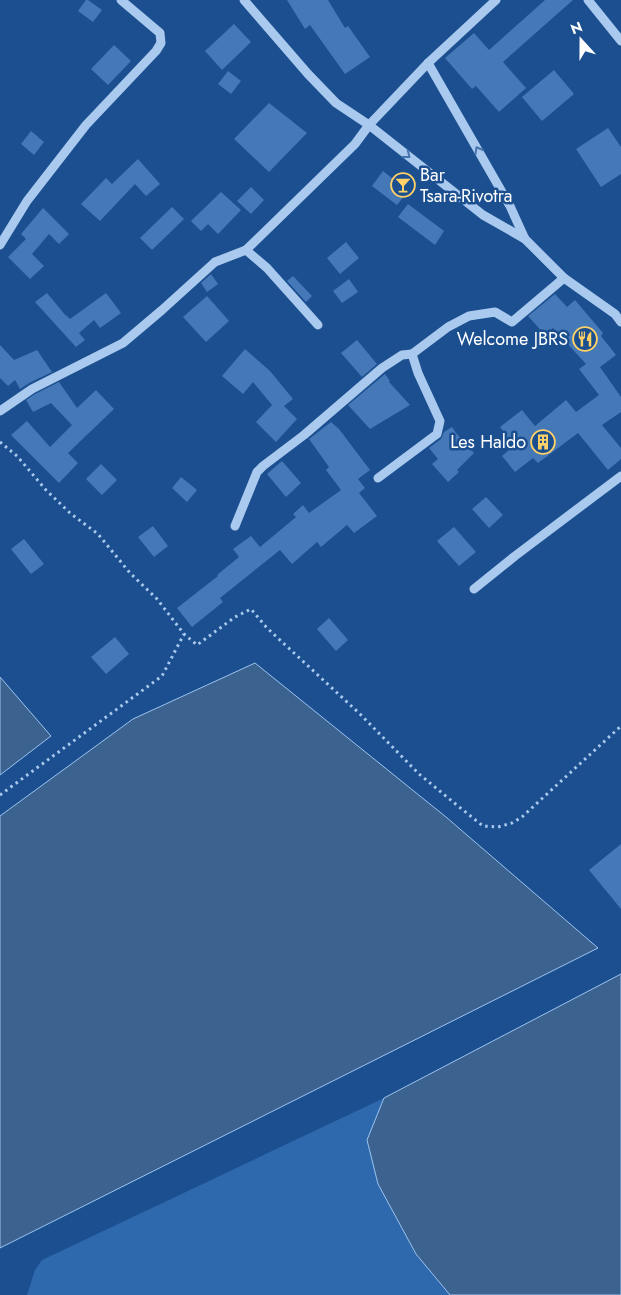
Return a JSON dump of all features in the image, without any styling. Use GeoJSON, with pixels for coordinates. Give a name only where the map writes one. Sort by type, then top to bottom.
{"type":"FeatureCollection","features":[{"type":"Feature","properties":{"kind":"street"},"geometry":{"type":"LineString","coordinates":[[0,244],[27,201],[80,133],[156,51],[161,43],[160,33],[121,0]]}},
{"type":"Feature","properties":{"kind":"street"},"geometry":{"type":"LineString","coordinates":[[244,0],[308,74],[336,103],[369,125],[483,215],[525,240],[564,278],[615,314],[621,322]]}},
{"type":"Feature","properties":{"kind":"street"},"geometry":{"type":"LineString","coordinates":[[0,411],[32,389],[123,342],[162,310],[214,262],[246,250],[355,144],[369,125],[428,63],[496,0]]}},
{"type":"Feature","properties":{"kind":"street"},"geometry":{"type":"LineString","coordinates":[[588,0],[621,42]]}},
{"type":"Feature","properties":{"kind":"street"},"geometry":{"type":"LineString","coordinates":[[428,63],[510,206],[525,240]]}},
{"type":"Feature","properties":{"kind":"street"},"geometry":{"type":"LineString","coordinates":[[246,250],[266,268],[318,325]]}},
{"type":"Feature","properties":{"kind":"street"},"geometry":{"type":"LineString","coordinates":[[234,526],[257,472],[304,435],[382,368],[402,355],[412,354],[448,327],[469,316],[495,312],[512,322],[564,278]]}},
{"type":"Feature","properties":{"kind":"street"},"geometry":{"type":"LineString","coordinates":[[378,478],[437,434],[440,421],[418,373],[412,354]]}},
{"type":"Feature","properties":{"kind":"street"},"geometry":{"type":"LineString","coordinates":[[474,589],[621,476]]}},
{"type":"Feature","properties":{"kind":"path"},"geometry":{"type":"LineString","coordinates":[[0,442],[17,456],[46,490],[70,513],[98,534],[130,573],[156,599],[184,634],[197,645],[235,617],[250,610],[360,714],[419,774],[483,826],[498,827],[512,823],[522,817],[621,726]]}},
{"type":"Feature","properties":{"kind":"path"},"geometry":{"type":"LineString","coordinates":[[0,796],[162,676],[184,634]]}},
{"type":"Feature","properties":{"kind":"shaded area"},"geometry":{"type":"Polygon","coordinates":[[[255,663],[446,817],[598,948],[0,1248],[0,816],[133,719],[255,663]]]}},
{"type":"Feature","properties":{"kind":"shaded area"},"geometry":{"type":"Polygon","coordinates":[[[0,677],[51,736],[0,775],[0,677]]]}},
{"type":"Feature","properties":{"kind":"shaded area"},"geometry":{"type":"Polygon","coordinates":[[[621,974],[621,1295],[450,1295],[416,1254],[378,1184],[367,1140],[384,1098],[621,974]]]}},
{"type":"Feature","properties":{"kind":"shaded area"},"geometry":{"type":"Polygon","coordinates":[[[384,1098],[367,1140],[416,1254],[450,1295],[27,1295],[35,1270],[42,1260],[384,1098]]]}},
{"type":"Feature","properties":{"kind":"building"},"geometry":{"type":"Polygon","coordinates":[[[86,0],[102,10],[93,22],[78,11],[86,0]]]}},
{"type":"Feature","properties":{"kind":"building"},"geometry":{"type":"Polygon","coordinates":[[[287,0],[328,0],[345,28],[348,26],[370,57],[345,74],[310,25],[305,29],[287,0]]]}},
{"type":"Feature","properties":{"kind":"building"},"geometry":{"type":"Polygon","coordinates":[[[545,0],[573,0],[503,62],[526,88],[499,112],[476,86],[472,89],[445,58],[474,33],[489,50],[545,0]]]}},
{"type":"Feature","properties":{"kind":"building"},"geometry":{"type":"Polygon","coordinates":[[[234,24],[251,42],[222,70],[205,51],[234,24]]]}},
{"type":"Feature","properties":{"kind":"building"},"geometry":{"type":"Polygon","coordinates":[[[114,45],[131,61],[108,85],[91,69],[114,45]]]}},
{"type":"Feature","properties":{"kind":"building"},"geometry":{"type":"Polygon","coordinates":[[[554,70],[574,94],[542,121],[522,97],[554,70]]]}},
{"type":"Feature","properties":{"kind":"building"},"geometry":{"type":"Polygon","coordinates":[[[228,71],[241,81],[231,94],[218,84],[228,71]]]}},
{"type":"Feature","properties":{"kind":"building"},"geometry":{"type":"Polygon","coordinates":[[[269,103],[307,133],[269,172],[234,139],[269,103]]]}},
{"type":"Feature","properties":{"kind":"building"},"geometry":{"type":"Polygon","coordinates":[[[608,128],[621,147],[621,174],[601,187],[576,149],[608,128]]]}},
{"type":"Feature","properties":{"kind":"building"},"geometry":{"type":"Polygon","coordinates":[[[31,131],[44,142],[34,155],[21,144],[31,131]]]}},
{"type":"Feature","properties":{"kind":"building"},"geometry":{"type":"Polygon","coordinates":[[[138,159],[160,184],[146,196],[135,184],[100,221],[81,204],[106,178],[112,184],[138,159]]]}},
{"type":"Feature","properties":{"kind":"building"},"geometry":{"type":"Polygon","coordinates":[[[383,171],[408,191],[397,205],[372,186],[383,171]]]}},
{"type":"Feature","properties":{"kind":"building"},"geometry":{"type":"Polygon","coordinates":[[[251,187],[264,200],[251,214],[237,201],[251,187]]]}},
{"type":"Feature","properties":{"kind":"building"},"geometry":{"type":"Polygon","coordinates":[[[221,192],[241,210],[218,234],[208,224],[201,231],[191,221],[221,192]]]}},
{"type":"Feature","properties":{"kind":"building"},"geometry":{"type":"Polygon","coordinates":[[[408,204],[444,231],[435,245],[398,217],[408,204]]]}},
{"type":"Feature","properties":{"kind":"building"},"geometry":{"type":"Polygon","coordinates":[[[172,207],[184,219],[152,250],[140,238],[172,207]]]}},
{"type":"Feature","properties":{"kind":"building"},"geometry":{"type":"Polygon","coordinates":[[[43,208],[69,234],[59,244],[49,234],[32,254],[44,266],[30,279],[8,257],[26,239],[21,234],[43,208]]]}},
{"type":"Feature","properties":{"kind":"building"},"geometry":{"type":"Polygon","coordinates":[[[346,242],[359,258],[340,274],[327,258],[346,242]]]}},
{"type":"Feature","properties":{"kind":"building"},"geometry":{"type":"Polygon","coordinates":[[[211,274],[218,284],[207,292],[201,283],[211,274]]]}},
{"type":"Feature","properties":{"kind":"building"},"geometry":{"type":"Polygon","coordinates":[[[293,276],[312,296],[306,302],[287,281],[293,276]]]}},
{"type":"Feature","properties":{"kind":"building"},"geometry":{"type":"Polygon","coordinates":[[[349,279],[358,292],[342,303],[333,291],[349,279]]]}},
{"type":"Feature","properties":{"kind":"building"},"geometry":{"type":"Polygon","coordinates":[[[47,293],[70,319],[106,293],[121,313],[100,328],[94,320],[79,333],[85,340],[76,347],[35,302],[47,293]]]}},
{"type":"Feature","properties":{"kind":"building"},"geometry":{"type":"Polygon","coordinates":[[[555,294],[567,307],[575,300],[603,333],[601,336],[616,355],[600,367],[621,397],[621,412],[602,425],[621,448],[621,459],[608,470],[578,433],[538,463],[533,458],[515,472],[502,456],[514,446],[500,427],[522,410],[535,426],[566,400],[576,412],[599,395],[579,369],[586,364],[553,328],[545,335],[528,316],[555,294]]]}},
{"type":"Feature","properties":{"kind":"building"},"geometry":{"type":"Polygon","coordinates":[[[207,296],[229,321],[206,342],[183,317],[207,296]]]}},
{"type":"Feature","properties":{"kind":"building"},"geometry":{"type":"Polygon","coordinates":[[[357,340],[377,364],[362,377],[341,353],[357,340]]]}},
{"type":"Feature","properties":{"kind":"building"},"geometry":{"type":"Polygon","coordinates":[[[0,345],[14,360],[37,350],[52,372],[20,389],[15,380],[8,386],[0,378],[0,345]]]}},
{"type":"Feature","properties":{"kind":"building"},"geometry":{"type":"Polygon","coordinates":[[[245,349],[270,371],[293,399],[284,406],[297,419],[276,442],[256,422],[272,405],[253,382],[243,394],[222,376],[245,349]]]}},
{"type":"Feature","properties":{"kind":"building"},"geometry":{"type":"Polygon","coordinates":[[[385,374],[389,382],[410,405],[370,429],[348,405],[385,374]]]}},
{"type":"Feature","properties":{"kind":"building"},"geometry":{"type":"Polygon","coordinates":[[[59,382],[77,408],[96,390],[114,409],[68,453],[78,463],[59,483],[11,435],[27,421],[50,447],[72,425],[51,403],[33,412],[26,400],[59,382]]]}},
{"type":"Feature","properties":{"kind":"building"},"geometry":{"type":"Polygon","coordinates":[[[331,422],[339,429],[370,470],[358,479],[365,488],[359,493],[377,516],[354,533],[347,525],[321,547],[317,542],[292,564],[280,550],[220,598],[223,602],[192,627],[177,608],[239,557],[233,549],[251,536],[260,547],[296,517],[293,514],[303,505],[309,513],[341,490],[326,470],[329,467],[309,439],[331,422]]]}},
{"type":"Feature","properties":{"kind":"building"},"geometry":{"type":"Polygon","coordinates":[[[452,427],[474,453],[457,470],[459,472],[448,482],[432,464],[438,459],[429,448],[441,439],[444,432],[452,427]]]}},
{"type":"Feature","properties":{"kind":"building"},"geometry":{"type":"Polygon","coordinates":[[[282,461],[301,483],[286,497],[267,474],[282,461]]]}},
{"type":"Feature","properties":{"kind":"building"},"geometry":{"type":"Polygon","coordinates":[[[101,464],[117,480],[102,495],[86,479],[101,464]]]}},
{"type":"Feature","properties":{"kind":"building"},"geometry":{"type":"Polygon","coordinates":[[[181,477],[197,490],[187,502],[172,488],[181,477]]]}},
{"type":"Feature","properties":{"kind":"building"},"geometry":{"type":"Polygon","coordinates":[[[486,497],[503,515],[489,528],[472,509],[486,497]]]}},
{"type":"Feature","properties":{"kind":"building"},"geometry":{"type":"Polygon","coordinates":[[[153,526],[168,546],[154,557],[138,537],[153,526]]]}},
{"type":"Feature","properties":{"kind":"building"},"geometry":{"type":"Polygon","coordinates":[[[454,527],[476,552],[459,566],[437,541],[454,527]]]}},
{"type":"Feature","properties":{"kind":"building"},"geometry":{"type":"Polygon","coordinates":[[[24,539],[44,564],[31,574],[11,549],[24,539]]]}},
{"type":"Feature","properties":{"kind":"building"},"geometry":{"type":"Polygon","coordinates":[[[329,618],[348,640],[336,651],[317,629],[329,618]]]}},
{"type":"Feature","properties":{"kind":"building"},"geometry":{"type":"Polygon","coordinates":[[[115,637],[129,654],[106,674],[91,657],[115,637]]]}},
{"type":"Feature","properties":{"kind":"building"},"geometry":{"type":"Polygon","coordinates":[[[621,844],[621,909],[589,870],[621,844]]]}},
{"type":"Feature","properties":{"kind":"place","name":"Bar Tsara-Rivotra"},"geometry":{"type":"Point","coordinates":[403,185]}},
{"type":"Feature","properties":{"kind":"place","name":"Welcome JBRS"},"geometry":{"type":"Point","coordinates":[585,339]}},
{"type":"Feature","properties":{"kind":"place","name":"Les Haldo"},"geometry":{"type":"Point","coordinates":[543,442]}}]}
